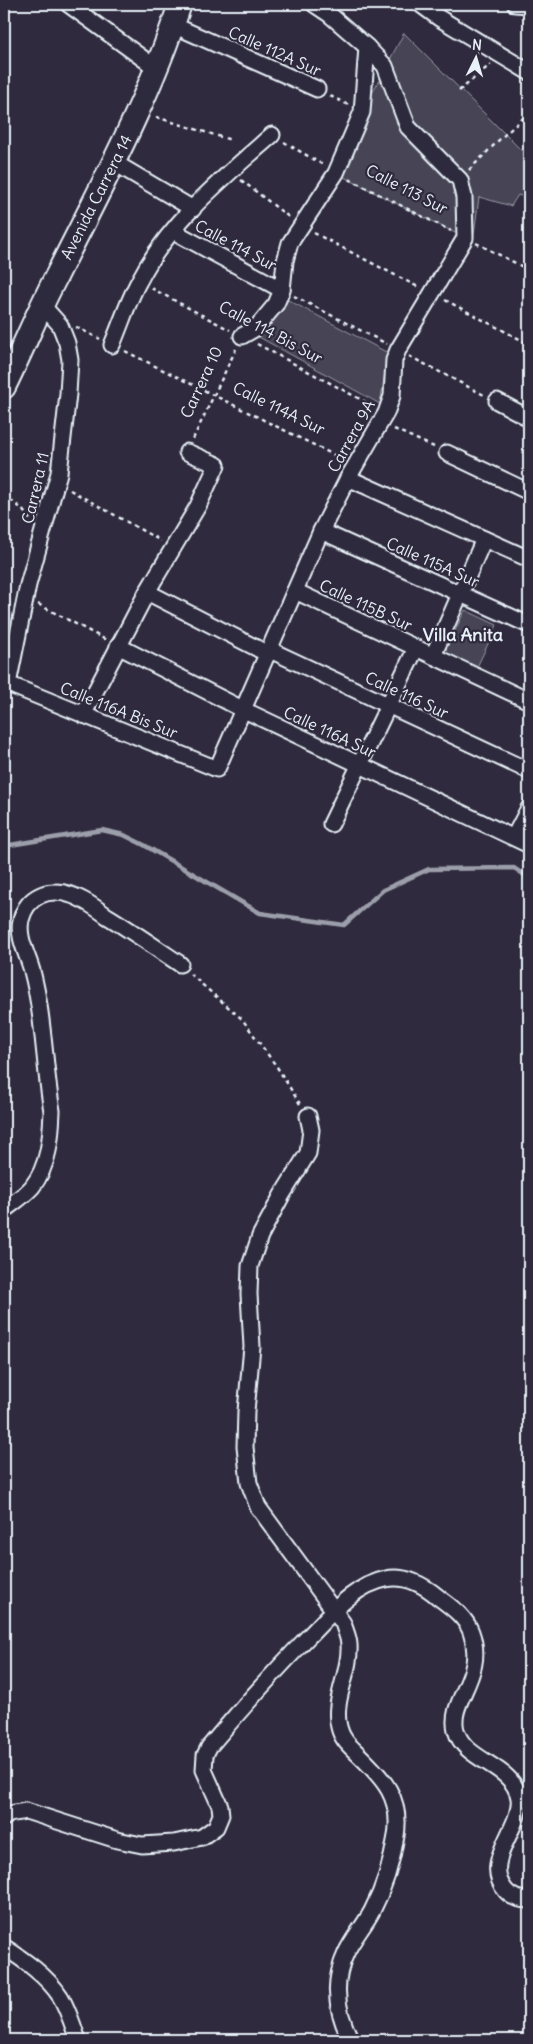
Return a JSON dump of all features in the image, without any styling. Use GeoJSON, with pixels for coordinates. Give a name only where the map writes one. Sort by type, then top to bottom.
{"type":"FeatureCollection","features":[{"type":"Feature","properties":{"kind":"main road","name":"Avenida Carrera 14"},"geometry":{"type":"LineString","coordinates":[[4,387],[47,310],[139,111],[177,14]]}},
{"type":"Feature","properties":{"kind":"street"},"geometry":{"type":"LineString","coordinates":[[68,4],[156,68]]}},
{"type":"Feature","properties":{"kind":"street"},"geometry":{"type":"LineString","coordinates":[[314,4],[329,14],[367,47],[385,66],[408,127],[460,180],[464,197],[465,238]]}},
{"type":"Feature","properties":{"kind":"street"},"geometry":{"type":"LineString","coordinates":[[420,4],[439,18],[529,72]]}},
{"type":"Feature","properties":{"kind":"street"},"geometry":{"type":"LineString","coordinates":[[515,4],[529,5]]}},
{"type":"Feature","properties":{"kind":"street","name":"Calle 112A Sur"},"geometry":{"type":"LineString","coordinates":[[177,14],[317,89]]}},
{"type":"Feature","properties":{"kind":"street","name":"Carrera 10"},"geometry":{"type":"LineString","coordinates":[[242,336],[256,328],[276,304],[282,290],[285,261],[290,243],[336,173],[362,112],[367,47]]}},
{"type":"Feature","properties":{"kind":"street"},"geometry":{"type":"LineString","coordinates":[[112,345],[138,281],[161,246],[225,174],[272,135]]}},
{"type":"Feature","properties":{"kind":"street","name":"Calle 114 Sur"},"geometry":{"type":"LineString","coordinates":[[115,163],[193,209]]}},
{"type":"Feature","properties":{"kind":"street","name":"Calle 114 Sur"},"geometry":{"type":"LineString","coordinates":[[173,231],[282,290]]}},
{"type":"Feature","properties":{"kind":"street","name":"Carrera 9A"},"geometry":{"type":"LineString","coordinates":[[217,769],[322,531],[352,472],[384,418],[392,396],[394,360],[398,350],[465,238]]}},
{"type":"Feature","properties":{"kind":"street","name":"Carrera 11"},"geometry":{"type":"LineString","coordinates":[[8,684],[26,598],[56,483],[68,394],[70,360],[67,343],[60,325],[47,310]]}},
{"type":"Feature","properties":{"kind":"street"},"geometry":{"type":"LineString","coordinates":[[497,401],[529,418]]}},
{"type":"Feature","properties":{"kind":"street"},"geometry":{"type":"LineString","coordinates":[[83,715],[147,592],[198,506],[217,465],[187,452]]}},
{"type":"Feature","properties":{"kind":"street"},"geometry":{"type":"LineString","coordinates":[[447,453],[529,492]]}},
{"type":"Feature","properties":{"kind":"street"},"geometry":{"type":"LineString","coordinates":[[352,472],[484,539],[529,559]]}},
{"type":"Feature","properties":{"kind":"street","name":"Calle 115A Sur"},"geometry":{"type":"LineString","coordinates":[[322,531],[529,625]]}},
{"type":"Feature","properties":{"kind":"street"},"geometry":{"type":"LineString","coordinates":[[433,656],[484,539]]}},
{"type":"Feature","properties":{"kind":"street","name":"Calle 115B Sur"},"geometry":{"type":"LineString","coordinates":[[295,591],[529,701]]}},
{"type":"Feature","properties":{"kind":"street","name":"Calle 116 Sur"},"geometry":{"type":"LineString","coordinates":[[147,592],[269,652],[529,771]]}},
{"type":"Feature","properties":{"kind":"street","name":"Calle 116A Sur"},"geometry":{"type":"LineString","coordinates":[[118,646],[244,710],[529,845]]}},
{"type":"Feature","properties":{"kind":"street"},"geometry":{"type":"LineString","coordinates":[[331,824],[416,648]]}},
{"type":"Feature","properties":{"kind":"street","name":"Calle 116A Bis Sur"},"geometry":{"type":"LineString","coordinates":[[8,684],[217,769]]}},
{"type":"Feature","properties":{"kind":"street"},"geometry":{"type":"LineString","coordinates":[[514,837],[529,808]]}},
{"type":"Feature","properties":{"kind":"street"},"geometry":{"type":"LineString","coordinates":[[4,1210],[31,1188],[41,1173],[47,1154],[51,1130],[52,1111],[37,996],[32,970],[20,934],[21,921],[25,909],[36,896],[49,891],[70,894],[122,925],[180,964]]}},
{"type":"Feature","properties":{"kind":"street"},"geometry":{"type":"LineString","coordinates":[[308,1116],[311,1130],[308,1153],[282,1194],[260,1236],[250,1266],[248,1294],[252,1347],[246,1411],[246,1447],[249,1483],[258,1507],[343,1623],[349,1645],[338,1703],[338,1726],[344,1741],[383,1778],[392,1794],[396,1812],[397,1834],[384,1886],[372,1912],[346,1953],[339,1973],[338,2009],[342,2023],[351,2040]]}},
{"type":"Feature","properties":{"kind":"street"},"geometry":{"type":"LineString","coordinates":[[4,1818],[9,1814],[26,1811],[117,1840],[142,1845],[174,1843],[202,1837],[210,1833],[216,1827],[221,1815],[220,1806],[204,1770],[205,1755],[209,1747],[280,1666],[335,1610],[367,1586],[386,1579],[397,1578],[413,1581],[432,1592],[464,1619],[471,1631],[476,1649],[475,1666],[456,1716],[456,1731],[466,1748],[505,1775],[519,1797],[519,1807],[502,1848],[498,1870],[500,1881],[510,1896],[521,1900],[529,1900]]}},
{"type":"Feature","properties":{"kind":"street"},"geometry":{"type":"LineString","coordinates":[[4,1947],[17,1955],[54,1989],[61,1998],[78,2040]]}},
{"type":"Feature","properties":{"kind":"path"},"geometry":{"type":"LineString","coordinates":[[459,91],[502,56]]}},
{"type":"Feature","properties":{"kind":"path","name":"Calle 112A Sur"},"geometry":{"type":"LineString","coordinates":[[317,89],[362,112]]}},
{"type":"Feature","properties":{"kind":"path"},"geometry":{"type":"LineString","coordinates":[[139,111],[231,140]]}},
{"type":"Feature","properties":{"kind":"path"},"geometry":{"type":"LineString","coordinates":[[460,180],[501,138],[529,113]]}},
{"type":"Feature","properties":{"kind":"path","name":"Calle 113 Sur"},"geometry":{"type":"LineString","coordinates":[[272,135],[336,173],[529,270]]}},
{"type":"Feature","properties":{"kind":"path"},"geometry":{"type":"LineString","coordinates":[[230,171],[301,226],[529,344]]}},
{"type":"Feature","properties":{"kind":"path","name":"Calle 114 Bis Sur"},"geometry":{"type":"LineString","coordinates":[[138,281],[242,336],[447,453]]}},
{"type":"Feature","properties":{"kind":"path","name":"Calle 114A Sur"},"geometry":{"type":"LineString","coordinates":[[47,310],[112,345],[215,396],[352,472]]}},
{"type":"Feature","properties":{"kind":"path","name":"Carrera 10"},"geometry":{"type":"LineString","coordinates":[[187,452],[242,336]]}},
{"type":"Feature","properties":{"kind":"path"},"geometry":{"type":"LineString","coordinates":[[56,483],[173,548]]}},
{"type":"Feature","properties":{"kind":"path"},"geometry":{"type":"LineString","coordinates":[[4,495],[22,510],[29,521],[49,512]]}},
{"type":"Feature","properties":{"kind":"path"},"geometry":{"type":"LineString","coordinates":[[26,598],[118,646]]}},
{"type":"Feature","properties":{"kind":"path"},"geometry":{"type":"LineString","coordinates":[[180,964],[242,1019],[277,1067],[308,1116]]}},
{"type":"Feature","properties":{"kind":"shaded area"},"geometry":{"type":"Polygon","coordinates":[[[404,33],[529,158],[529,199],[518,195],[511,206],[479,197],[473,242],[336,173],[362,112],[404,33]]]}},
{"type":"Feature","properties":{"kind":"shaded area"},"geometry":{"type":"Polygon","coordinates":[[[288,300],[388,353],[380,404],[257,336],[288,300]]]}},
{"type":"Feature","properties":{"kind":"shaded area"},"geometry":{"type":"Polygon","coordinates":[[[465,610],[497,625],[476,669],[444,654],[465,610]]]}},
{"type":"Feature","properties":{"kind":"waterway"},"geometry":{"type":"LineString","coordinates":[[4,846],[102,830],[124,835],[260,913],[344,925],[383,890],[429,869],[514,868],[529,878]]}},
{"type":"Feature","properties":{"kind":"district","name":"Villa Anita"},"geometry":{"type":"Point","coordinates":[463,635]}}]}
